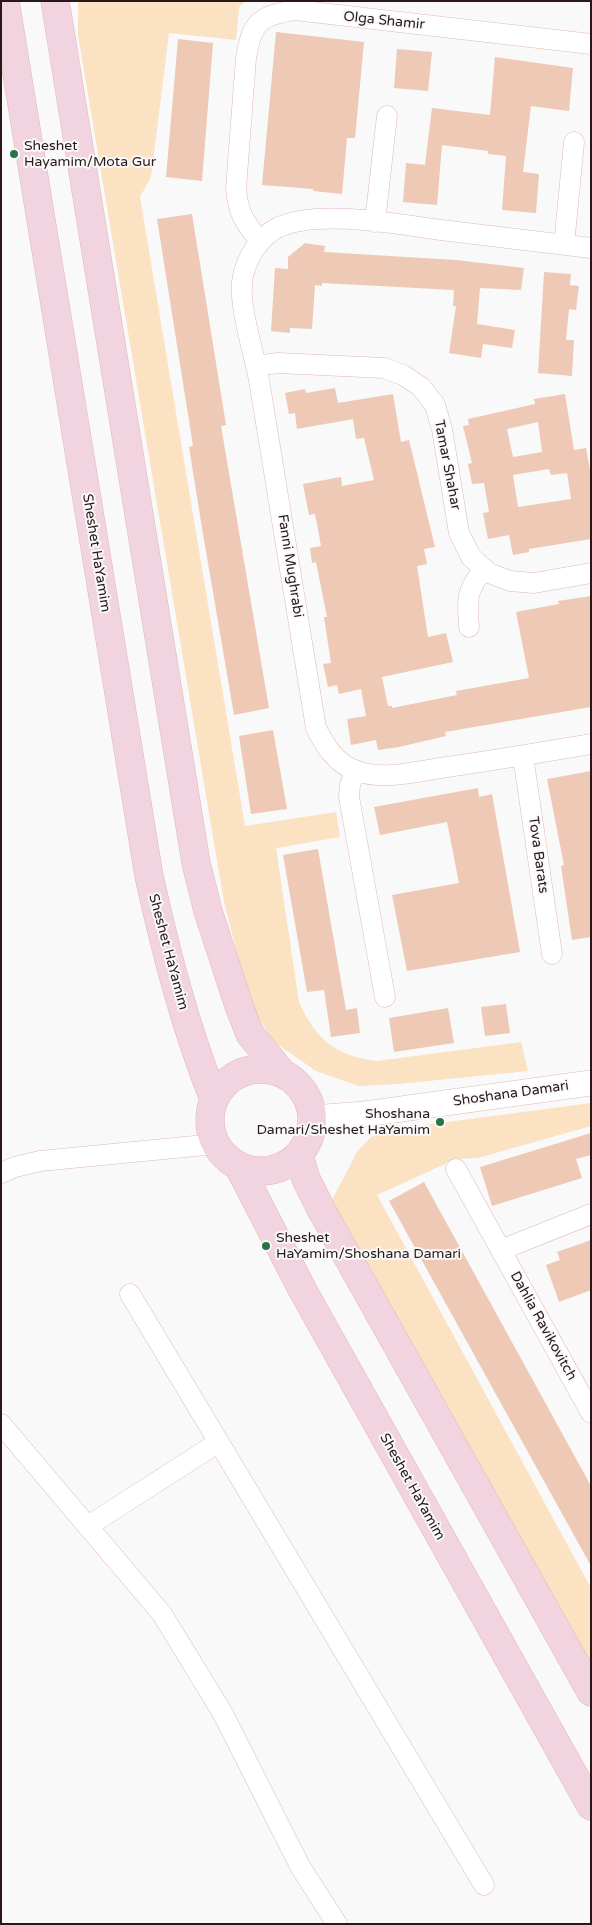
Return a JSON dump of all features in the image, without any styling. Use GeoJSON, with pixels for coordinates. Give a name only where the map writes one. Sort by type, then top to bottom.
{"type":"FeatureCollection","features":[{"type":"Feature","properties":{"kind":"main road","name":"Sheshet HaYamim"},"geometry":{"type":"LineString","coordinates":[[6,1],[149,876],[173,978],[201,1067],[214,1099]]}},
{"type":"Feature","properties":{"kind":"main road"},"geometry":{"type":"LineString","coordinates":[[57,5],[196,863],[208,912],[250,1034],[282,1072],[294,1080],[304,1091],[310,1104],[313,1118],[307,1144],[299,1155],[286,1165],[270,1170],[254,1170],[238,1165],[225,1156],[216,1144],[211,1129],[210,1114],[214,1099],[223,1086],[243,1072],[266,1068],[282,1072]]}},
{"type":"Feature","properties":{"kind":"main road"},"geometry":{"type":"LineString","coordinates":[[1,34],[15,59]]}},
{"type":"Feature","properties":{"kind":"main road"},"geometry":{"type":"LineString","coordinates":[[299,1155],[306,1179],[322,1211],[591,1692]]}},
{"type":"Feature","properties":{"kind":"main road","name":"Sheshet HaYamim"},"geometry":{"type":"LineString","coordinates":[[238,1165],[302,1289],[591,1806]]}},
{"type":"Feature","properties":{"kind":"street","name":"Olga Shamir"},"geometry":{"type":"LineString","coordinates":[[260,241],[244,221],[238,205],[236,188],[246,58],[250,37],[258,22],[272,14],[295,10],[591,44]]}},
{"type":"Feature","properties":{"kind":"street"},"geometry":{"type":"LineString","coordinates":[[375,222],[387,116]]}},
{"type":"Feature","properties":{"kind":"street"},"geometry":{"type":"LineString","coordinates":[[564,245],[574,142]]}},
{"type":"Feature","properties":{"kind":"street","name":"Fanni Mughrabi"},"geometry":{"type":"LineString","coordinates":[[355,771],[338,760],[325,746],[316,728],[256,366],[243,300],[242,278],[250,256],[260,241],[276,229],[290,223],[333,219],[375,222],[591,248]]}},
{"type":"Feature","properties":{"kind":"street","name":"Tamar Shahar"},"geometry":{"type":"LineString","coordinates":[[256,366],[278,363],[384,368],[404,375],[421,387],[434,405],[442,429],[459,533],[472,557],[484,568],[510,581],[534,584],[591,573]]}},
{"type":"Feature","properties":{"kind":"street"},"geometry":{"type":"LineString","coordinates":[[469,627],[468,604],[471,586],[484,568]]}},
{"type":"Feature","properties":{"kind":"street"},"geometry":{"type":"LineString","coordinates":[[385,997],[349,797],[350,785],[355,771],[384,776],[591,744]]}},
{"type":"Feature","properties":{"kind":"street","name":"Tova Barats"},"geometry":{"type":"LineString","coordinates":[[523,756],[552,954]]}},
{"type":"Feature","properties":{"kind":"street","name":"Shoshana Damari"},"geometry":{"type":"LineString","coordinates":[[313,1118],[365,1114],[591,1083]]}},
{"type":"Feature","properties":{"kind":"street"},"geometry":{"type":"LineString","coordinates":[[1,1173],[15,1167],[40,1161],[216,1144]]}},
{"type":"Feature","properties":{"kind":"street","name":"Dahlia Ravikovitch"},"geometry":{"type":"LineString","coordinates":[[456,1168],[589,1405]]}},
{"type":"Feature","properties":{"kind":"street"},"geometry":{"type":"LineString","coordinates":[[501,1250],[591,1214]]}},
{"type":"Feature","properties":{"kind":"street"},"geometry":{"type":"LineString","coordinates":[[130,1294],[484,1885]]}},
{"type":"Feature","properties":{"kind":"street"},"geometry":{"type":"LineString","coordinates":[[1,1424],[162,1614],[222,1712],[301,1868],[337,1924]]}},
{"type":"Feature","properties":{"kind":"street"},"geometry":{"type":"LineString","coordinates":[[88,1526],[219,1442]]}},
{"type":"Feature","properties":{"kind":"shaded area"},"geometry":{"type":"Polygon","coordinates":[[[78,1],[246,1],[239,7],[236,40],[169,33],[151,177],[140,197],[245,826],[336,812],[340,837],[276,848],[299,1002],[312,1026],[320,1036],[338,1050],[362,1059],[377,1061],[521,1042],[528,1071],[359,1086],[316,1071],[274,1042],[257,1015],[241,968],[224,902],[78,35],[78,1]]]}},
{"type":"Feature","properties":{"kind":"shaded area"},"geometry":{"type":"Polygon","coordinates":[[[591,1103],[591,1126],[478,1158],[456,1159],[377,1195],[591,1588],[591,1666],[368,1264],[331,1202],[357,1152],[371,1137],[395,1129],[591,1103]]]}},
{"type":"Feature","properties":{"kind":"building"},"geometry":{"type":"Polygon","coordinates":[[[276,32],[364,42],[355,138],[347,138],[342,194],[313,191],[313,189],[262,185],[276,32]]]}},
{"type":"Feature","properties":{"kind":"building"},"geometry":{"type":"Polygon","coordinates":[[[178,39],[213,43],[202,181],[166,177],[178,39]]]}},
{"type":"Feature","properties":{"kind":"building"},"geometry":{"type":"Polygon","coordinates":[[[397,49],[432,52],[428,91],[394,88],[397,49]]]}},
{"type":"Feature","properties":{"kind":"building"},"geometry":{"type":"Polygon","coordinates":[[[495,57],[573,68],[569,111],[531,106],[523,172],[539,174],[536,213],[502,210],[506,156],[488,154],[488,151],[442,145],[437,205],[403,202],[406,163],[425,165],[432,108],[490,115],[495,57]]]}},
{"type":"Feature","properties":{"kind":"building"},"geometry":{"type":"Polygon","coordinates":[[[192,214],[226,425],[221,426],[269,708],[234,715],[189,447],[193,446],[157,219],[192,214]]]}},
{"type":"Feature","properties":{"kind":"building"},"geometry":{"type":"Polygon","coordinates":[[[305,243],[325,246],[324,252],[456,260],[524,268],[521,290],[480,288],[477,324],[515,330],[512,348],[483,344],[481,358],[449,353],[456,306],[453,306],[454,290],[322,283],[322,286],[315,285],[312,329],[290,328],[290,333],[271,331],[275,268],[288,269],[288,257],[305,243]]]}},
{"type":"Feature","properties":{"kind":"building"},"geometry":{"type":"Polygon","coordinates":[[[544,272],[571,274],[570,285],[579,286],[576,310],[569,309],[566,340],[574,340],[572,376],[538,373],[544,272]]]}},
{"type":"Feature","properties":{"kind":"building"},"geometry":{"type":"Polygon","coordinates":[[[335,388],[338,403],[393,394],[401,442],[409,440],[435,547],[424,549],[427,564],[417,566],[428,637],[446,633],[453,662],[382,677],[388,706],[392,706],[392,708],[457,695],[456,691],[529,678],[516,612],[559,604],[558,601],[591,596],[591,707],[445,732],[446,736],[399,747],[378,750],[376,740],[351,745],[347,719],[366,716],[361,689],[339,694],[337,685],[328,687],[323,664],[331,663],[324,617],[327,617],[316,562],[312,563],[310,548],[321,546],[315,514],[309,515],[303,484],[341,477],[342,486],[374,480],[364,438],[356,439],[353,419],[297,429],[295,413],[289,414],[285,393],[305,389],[306,393],[335,388]]]}},
{"type":"Feature","properties":{"kind":"building"},"geometry":{"type":"Polygon","coordinates":[[[565,394],[574,450],[586,448],[591,475],[591,539],[529,549],[529,552],[513,555],[509,535],[488,539],[483,513],[489,512],[484,483],[472,484],[468,464],[472,463],[463,426],[469,425],[468,419],[535,404],[534,399],[565,394]],[[538,422],[507,429],[513,457],[542,452],[538,422]],[[549,469],[513,475],[518,507],[571,499],[567,473],[551,475],[549,469]]]}},
{"type":"Feature","properties":{"kind":"building"},"geometry":{"type":"Polygon","coordinates":[[[273,730],[287,809],[251,814],[239,736],[273,730]]]}},
{"type":"Feature","properties":{"kind":"building"},"geometry":{"type":"Polygon","coordinates":[[[591,771],[591,937],[572,940],[561,866],[564,865],[547,779],[591,771]]]}},
{"type":"Feature","properties":{"kind":"building"},"geometry":{"type":"Polygon","coordinates":[[[478,788],[479,797],[492,794],[520,952],[407,971],[392,895],[459,883],[447,822],[380,835],[374,807],[478,788]]]}},
{"type":"Feature","properties":{"kind":"building"},"geometry":{"type":"Polygon","coordinates":[[[318,849],[346,1010],[357,1008],[360,1033],[331,1037],[324,990],[307,992],[283,855],[318,849]]]}},
{"type":"Feature","properties":{"kind":"building"},"geometry":{"type":"Polygon","coordinates":[[[506,1004],[510,1033],[485,1036],[481,1007],[506,1004]]]}},
{"type":"Feature","properties":{"kind":"building"},"geometry":{"type":"Polygon","coordinates":[[[448,1008],[454,1043],[394,1052],[389,1018],[448,1008]]]}},
{"type":"Feature","properties":{"kind":"building"},"geometry":{"type":"Polygon","coordinates":[[[591,1133],[591,1155],[576,1159],[582,1178],[492,1206],[480,1167],[591,1133]]]}},
{"type":"Feature","properties":{"kind":"building"},"geometry":{"type":"Polygon","coordinates":[[[424,1182],[591,1486],[591,1566],[389,1201],[424,1182]]]}},
{"type":"Feature","properties":{"kind":"building"},"geometry":{"type":"Polygon","coordinates":[[[591,1240],[591,1290],[559,1302],[546,1265],[560,1260],[557,1252],[591,1240]]]}},
{"type":"Feature","properties":{"kind":"place","name":"Sheshet Hayamim/Mota Gur"},"geometry":{"type":"Point","coordinates":[14,154]}},
{"type":"Feature","properties":{"kind":"place","name":"Shoshana Damari/Sheshet HaYamim"},"geometry":{"type":"Point","coordinates":[440,1122]}},
{"type":"Feature","properties":{"kind":"place","name":"Sheshet HaYamim/Shoshana Damari"},"geometry":{"type":"Point","coordinates":[266,1246]}}]}
